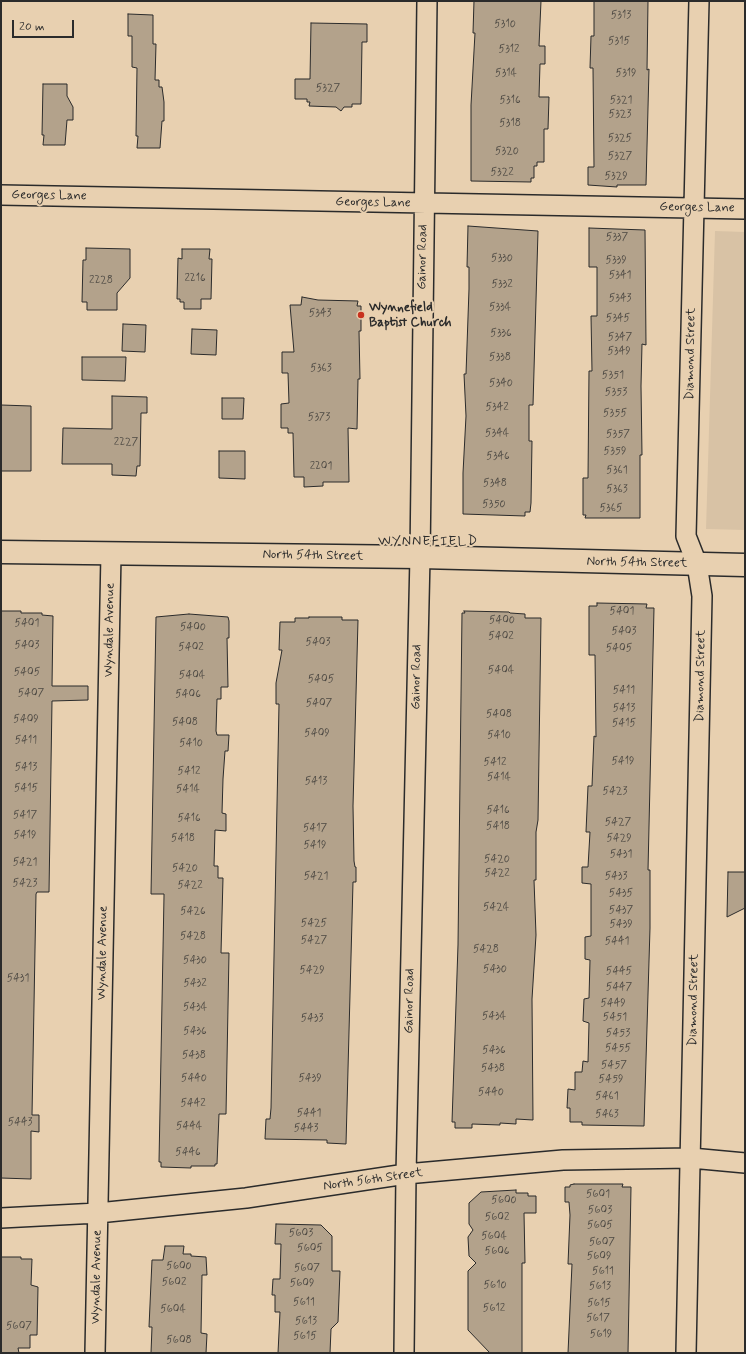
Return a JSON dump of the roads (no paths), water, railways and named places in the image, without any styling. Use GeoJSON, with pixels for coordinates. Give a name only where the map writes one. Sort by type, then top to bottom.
{"type":"FeatureCollection","features":[{"type":"Feature","properties":{"kind":"street","name":"Gainor Road"},"geometry":{"type":"LineString","coordinates":[[404,1353],[406,1174],[420,557],[427,1]]}},
{"type":"Feature","properties":{"kind":"street","name":"Diamond Street"},"geometry":{"type":"LineString","coordinates":[[686,1353],[702,596],[697,564],[686,536],[699,1]]}},
{"type":"Feature","properties":{"kind":"street","name":"Georges Lane"},"geometry":{"type":"LineString","coordinates":[[1,195],[745,209]]}},
{"type":"Feature","properties":{"kind":"street","name":"North 54th Street"},"geometry":{"type":"LineString","coordinates":[[1,552],[420,557],[745,565]]}},
{"type":"Feature","properties":{"kind":"street","name":"Wyndale Avenue"},"geometry":{"type":"LineString","coordinates":[[95,1353],[111,554]]}},
{"type":"Feature","properties":{"kind":"street","name":"North 56th Street"},"geometry":{"type":"LineString","coordinates":[[1,1218],[98,1213],[246,1198],[406,1174],[563,1160],[691,1158],[745,1164]]}},
{"type":"Feature","properties":{"kind":"place","name":"Wynnefield Baptist Church"},"geometry":{"type":"Point","coordinates":[361,315]}},
{"type":"Feature","properties":{"kind":"district","name":"WYNNEFIELD"},"geometry":{"type":"Point","coordinates":[428,542]}}]}
